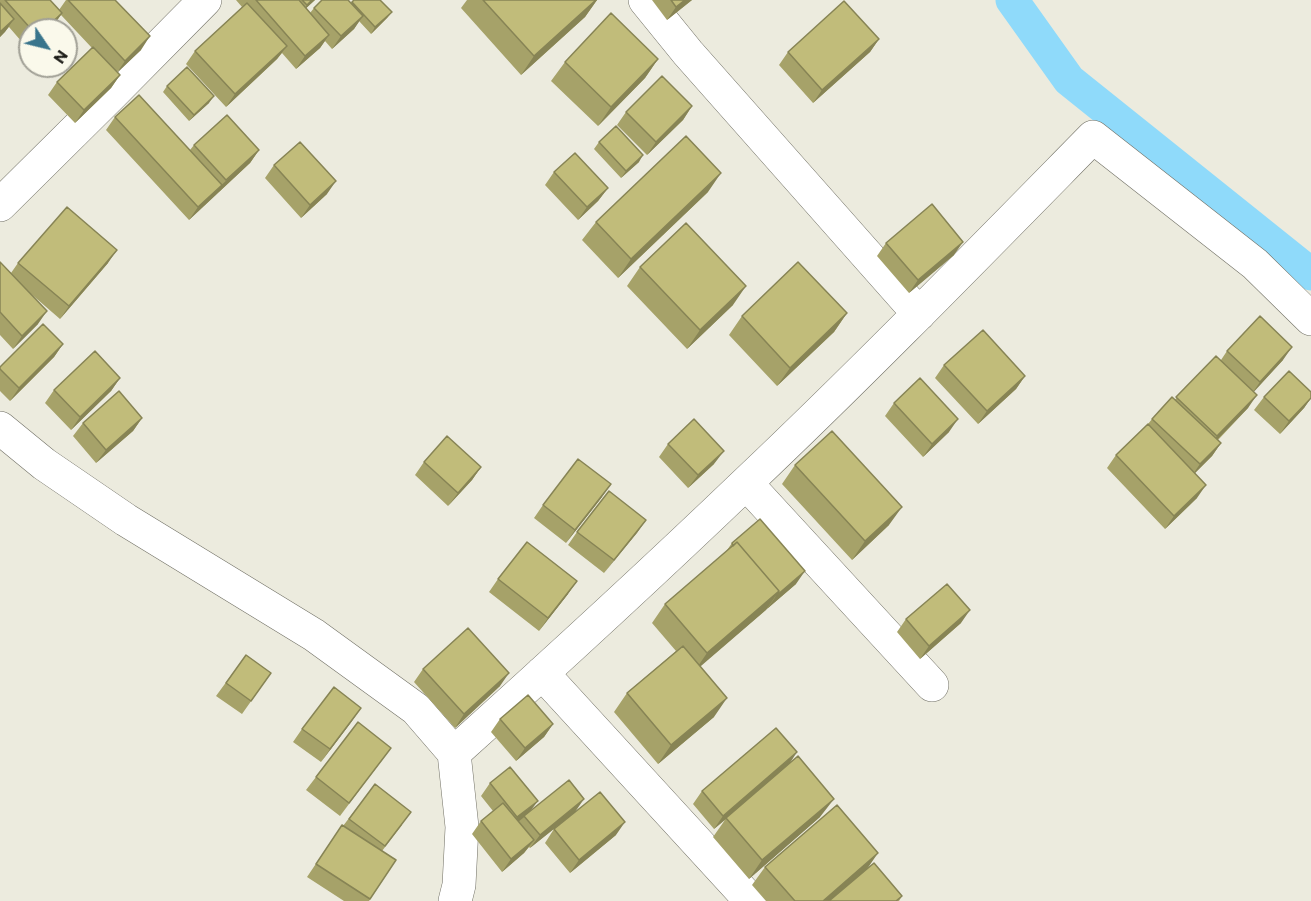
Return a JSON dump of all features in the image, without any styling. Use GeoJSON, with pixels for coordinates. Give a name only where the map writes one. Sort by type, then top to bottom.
{"type":"FeatureCollection","features":[{"type":"Feature","properties":{"kind":"street"},"geometry":{"type":"LineString","coordinates":[[0,205],[205,0]]}},
{"type":"Feature","properties":{"kind":"street"},"geometry":{"type":"LineString","coordinates":[[645,0],[688,53],[919,314]]}},
{"type":"Feature","properties":{"kind":"street"},"geometry":{"type":"LineString","coordinates":[[454,753],[746,483],[919,314],[1094,137],[1255,264],[1311,319]]}},
{"type":"Feature","properties":{"kind":"street"},"geometry":{"type":"LineString","coordinates":[[0,428],[44,464],[126,520],[314,635],[416,709],[454,753],[462,827],[459,885],[455,901]]}},
{"type":"Feature","properties":{"kind":"street"},"geometry":{"type":"LineString","coordinates":[[746,483],[932,685]]}},
{"type":"Feature","properties":{"kind":"street"},"geometry":{"type":"LineString","coordinates":[[542,673],[752,901]]}},
{"type":"Feature","properties":{"kind":"building"},"geometry":{"type":"Polygon","coordinates":[[[5,0],[50,0],[62,13],[57,18],[21,18],[5,0]]]}},
{"type":"Feature","properties":{"kind":"building"},"geometry":{"type":"Polygon","coordinates":[[[68,0],[115,0],[150,36],[125,61],[68,0]]]}},
{"type":"Feature","properties":{"kind":"building"},"geometry":{"type":"Polygon","coordinates":[[[256,0],[299,0],[329,35],[305,56],[256,0]]]}},
{"type":"Feature","properties":{"kind":"building"},"geometry":{"type":"Polygon","coordinates":[[[302,0],[312,0],[307,5],[302,0]]]}},
{"type":"Feature","properties":{"kind":"building"},"geometry":{"type":"Polygon","coordinates":[[[322,0],[348,0],[363,16],[341,36],[314,8],[322,0]]]}},
{"type":"Feature","properties":{"kind":"building"},"geometry":{"type":"Polygon","coordinates":[[[354,0],[380,0],[392,12],[375,27],[352,2],[354,0]]]}},
{"type":"Feature","properties":{"kind":"building"},"geometry":{"type":"Polygon","coordinates":[[[483,0],[596,0],[534,56],[483,0]]]}},
{"type":"Feature","properties":{"kind":"building"},"geometry":{"type":"Polygon","coordinates":[[[671,0],[685,0],[676,7],[671,0]]]}},
{"type":"Feature","properties":{"kind":"building"},"geometry":{"type":"Polygon","coordinates":[[[844,1],[879,39],[822,90],[788,52],[844,1]]]}},
{"type":"Feature","properties":{"kind":"building"},"geometry":{"type":"Polygon","coordinates":[[[0,3],[14,19],[0,32],[0,3]]]}},
{"type":"Feature","properties":{"kind":"building"},"geometry":{"type":"Polygon","coordinates":[[[247,3],[287,46],[235,94],[195,51],[247,3]]]}},
{"type":"Feature","properties":{"kind":"building"},"geometry":{"type":"Polygon","coordinates":[[[611,13],[658,59],[611,107],[565,62],[611,13]]]}},
{"type":"Feature","properties":{"kind":"building"},"geometry":{"type":"Polygon","coordinates":[[[93,47],[120,75],[84,110],[57,82],[61,78],[78,78],[78,62],[93,47]]]}},
{"type":"Feature","properties":{"kind":"building"},"geometry":{"type":"Polygon","coordinates":[[[187,67],[214,96],[194,115],[167,86],[187,67]]]}},
{"type":"Feature","properties":{"kind":"building"},"geometry":{"type":"Polygon","coordinates":[[[662,76],[692,106],[656,142],[626,112],[662,76]]]}},
{"type":"Feature","properties":{"kind":"building"},"geometry":{"type":"Polygon","coordinates":[[[139,95],[222,185],[198,207],[115,117],[139,95]]]}},
{"type":"Feature","properties":{"kind":"building"},"geometry":{"type":"Polygon","coordinates":[[[227,115],[259,150],[226,180],[194,145],[227,115]]]}},
{"type":"Feature","properties":{"kind":"building"},"geometry":{"type":"Polygon","coordinates":[[[616,126],[643,155],[626,171],[599,142],[616,126]]]}},
{"type":"Feature","properties":{"kind":"building"},"geometry":{"type":"Polygon","coordinates":[[[686,136],[721,173],[631,259],[596,222],[686,136]]]}},
{"type":"Feature","properties":{"kind":"building"},"geometry":{"type":"Polygon","coordinates":[[[300,142],[336,181],[310,205],[274,165],[300,142]]]}},
{"type":"Feature","properties":{"kind":"building"},"geometry":{"type":"Polygon","coordinates":[[[575,153],[608,188],[587,207],[554,172],[575,153]]]}},
{"type":"Feature","properties":{"kind":"building"},"geometry":{"type":"Polygon","coordinates":[[[932,204],[963,242],[918,280],[886,243],[932,204]]]}},
{"type":"Feature","properties":{"kind":"building"},"geometry":{"type":"Polygon","coordinates":[[[67,207],[117,250],[69,306],[18,263],[67,207]]]}},
{"type":"Feature","properties":{"kind":"building"},"geometry":{"type":"Polygon","coordinates":[[[686,223],[746,286],[700,330],[640,267],[686,223]]]}},
{"type":"Feature","properties":{"kind":"building"},"geometry":{"type":"Polygon","coordinates":[[[0,262],[47,311],[22,336],[0,312],[0,262]]]}},
{"type":"Feature","properties":{"kind":"building"},"geometry":{"type":"Polygon","coordinates":[[[798,262],[847,313],[790,368],[742,316],[798,262]]]}},
{"type":"Feature","properties":{"kind":"building"},"geometry":{"type":"Polygon","coordinates":[[[1260,316],[1292,347],[1260,382],[1227,351],[1260,316]]]}},
{"type":"Feature","properties":{"kind":"building"},"geometry":{"type":"Polygon","coordinates":[[[43,324],[63,344],[19,388],[0,367],[43,324]]]}},
{"type":"Feature","properties":{"kind":"building"},"geometry":{"type":"Polygon","coordinates":[[[983,330],[1025,376],[987,411],[944,365],[983,330]]]}},
{"type":"Feature","properties":{"kind":"building"},"geometry":{"type":"Polygon","coordinates":[[[95,351],[120,378],[80,417],[54,390],[95,351]]]}},
{"type":"Feature","properties":{"kind":"building"},"geometry":{"type":"Polygon","coordinates":[[[1216,356],[1257,395],[1217,436],[1176,397],[1216,356]]]}},
{"type":"Feature","properties":{"kind":"building"},"geometry":{"type":"Polygon","coordinates":[[[1289,371],[1311,392],[1311,398],[1289,421],[1264,397],[1289,371]]]}},
{"type":"Feature","properties":{"kind":"building"},"geometry":{"type":"Polygon","coordinates":[[[920,378],[958,419],[932,444],[894,403],[920,378]]]}},
{"type":"Feature","properties":{"kind":"building"},"geometry":{"type":"Polygon","coordinates":[[[119,391],[142,418],[106,450],[83,423],[119,391]]]}},
{"type":"Feature","properties":{"kind":"building"},"geometry":{"type":"Polygon","coordinates":[[[1172,397],[1221,443],[1200,464],[1152,419],[1172,397]]]}},
{"type":"Feature","properties":{"kind":"building"},"geometry":{"type":"Polygon","coordinates":[[[694,419],[724,451],[698,475],[668,444],[694,419]]]}},
{"type":"Feature","properties":{"kind":"building"},"geometry":{"type":"Polygon","coordinates":[[[1148,424],[1206,485],[1174,516],[1116,455],[1148,424]]]}},
{"type":"Feature","properties":{"kind":"building"},"geometry":{"type":"Polygon","coordinates":[[[832,431],[902,507],[865,541],[795,465],[832,431]]]}},
{"type":"Feature","properties":{"kind":"building"},"geometry":{"type":"Polygon","coordinates":[[[447,436],[481,467],[458,493],[424,462],[447,436]]]}},
{"type":"Feature","properties":{"kind":"building"},"geometry":{"type":"Polygon","coordinates":[[[578,459],[611,484],[575,530],[543,505],[578,459]]]}},
{"type":"Feature","properties":{"kind":"building"},"geometry":{"type":"Polygon","coordinates":[[[609,491],[646,520],[614,560],[577,532],[609,491]]]}},
{"type":"Feature","properties":{"kind":"building"},"geometry":{"type":"Polygon","coordinates":[[[760,519],[805,571],[776,596],[779,591],[737,542],[733,546],[732,543],[760,519]]]}},
{"type":"Feature","properties":{"kind":"building"},"geometry":{"type":"Polygon","coordinates":[[[527,542],[577,581],[548,618],[498,579],[527,542]]]}},
{"type":"Feature","properties":{"kind":"building"},"geometry":{"type":"Polygon","coordinates":[[[737,542],[779,591],[707,653],[665,604],[737,542]]]}},
{"type":"Feature","properties":{"kind":"building"},"geometry":{"type":"Polygon","coordinates":[[[947,584],[970,610],[929,646],[906,619],[947,584]]]}},
{"type":"Feature","properties":{"kind":"building"},"geometry":{"type":"Polygon","coordinates":[[[468,628],[509,673],[464,714],[423,669],[468,628]]]}},
{"type":"Feature","properties":{"kind":"building"},"geometry":{"type":"Polygon","coordinates":[[[683,646],[727,698],[671,745],[627,693],[683,646]]]}},
{"type":"Feature","properties":{"kind":"building"},"geometry":{"type":"Polygon","coordinates":[[[246,655],[271,673],[251,701],[226,683],[246,655]]]}},
{"type":"Feature","properties":{"kind":"building"},"geometry":{"type":"Polygon","coordinates":[[[334,687],[361,708],[330,749],[302,729],[334,687]]]}},
{"type":"Feature","properties":{"kind":"building"},"geometry":{"type":"Polygon","coordinates":[[[528,695],[553,724],[525,748],[500,719],[528,695]]]}},
{"type":"Feature","properties":{"kind":"building"},"geometry":{"type":"Polygon","coordinates":[[[358,722],[391,748],[349,803],[316,777],[358,722]]]}},
{"type":"Feature","properties":{"kind":"building"},"geometry":{"type":"Polygon","coordinates":[[[776,728],[797,752],[723,816],[702,791],[776,728]]]}},
{"type":"Feature","properties":{"kind":"building"},"geometry":{"type":"Polygon","coordinates":[[[798,756],[834,799],[762,860],[726,818],[798,756]]]}},
{"type":"Feature","properties":{"kind":"building"},"geometry":{"type":"Polygon","coordinates":[[[510,767],[538,801],[517,817],[490,783],[510,767]]]}},
{"type":"Feature","properties":{"kind":"building"},"geometry":{"type":"Polygon","coordinates":[[[569,780],[584,799],[540,835],[524,816],[569,780]]]}},
{"type":"Feature","properties":{"kind":"building"},"geometry":{"type":"Polygon","coordinates":[[[375,784],[411,812],[385,846],[349,819],[375,784]]]}},
{"type":"Feature","properties":{"kind":"building"},"geometry":{"type":"Polygon","coordinates":[[[600,792],[625,822],[579,860],[554,829],[600,792]]]}},
{"type":"Feature","properties":{"kind":"building"},"geometry":{"type":"Polygon","coordinates":[[[503,803],[534,840],[511,859],[481,821],[503,803]]]}},
{"type":"Feature","properties":{"kind":"building"},"geometry":{"type":"Polygon","coordinates":[[[837,805],[878,853],[823,901],[795,901],[765,867],[837,805]]]}},
{"type":"Feature","properties":{"kind":"building"},"geometry":{"type":"Polygon","coordinates":[[[342,825],[396,860],[370,899],[316,864],[342,825]]]}},
{"type":"Feature","properties":{"kind":"building"},"geometry":{"type":"Polygon","coordinates":[[[874,863],[902,896],[896,901],[829,901],[874,863]]]}},
{"type":"Feature","properties":{"kind":"waterway"},"geometry":{"type":"LineString","coordinates":[[1012,0],[1069,80],[1311,274]]}}]}
